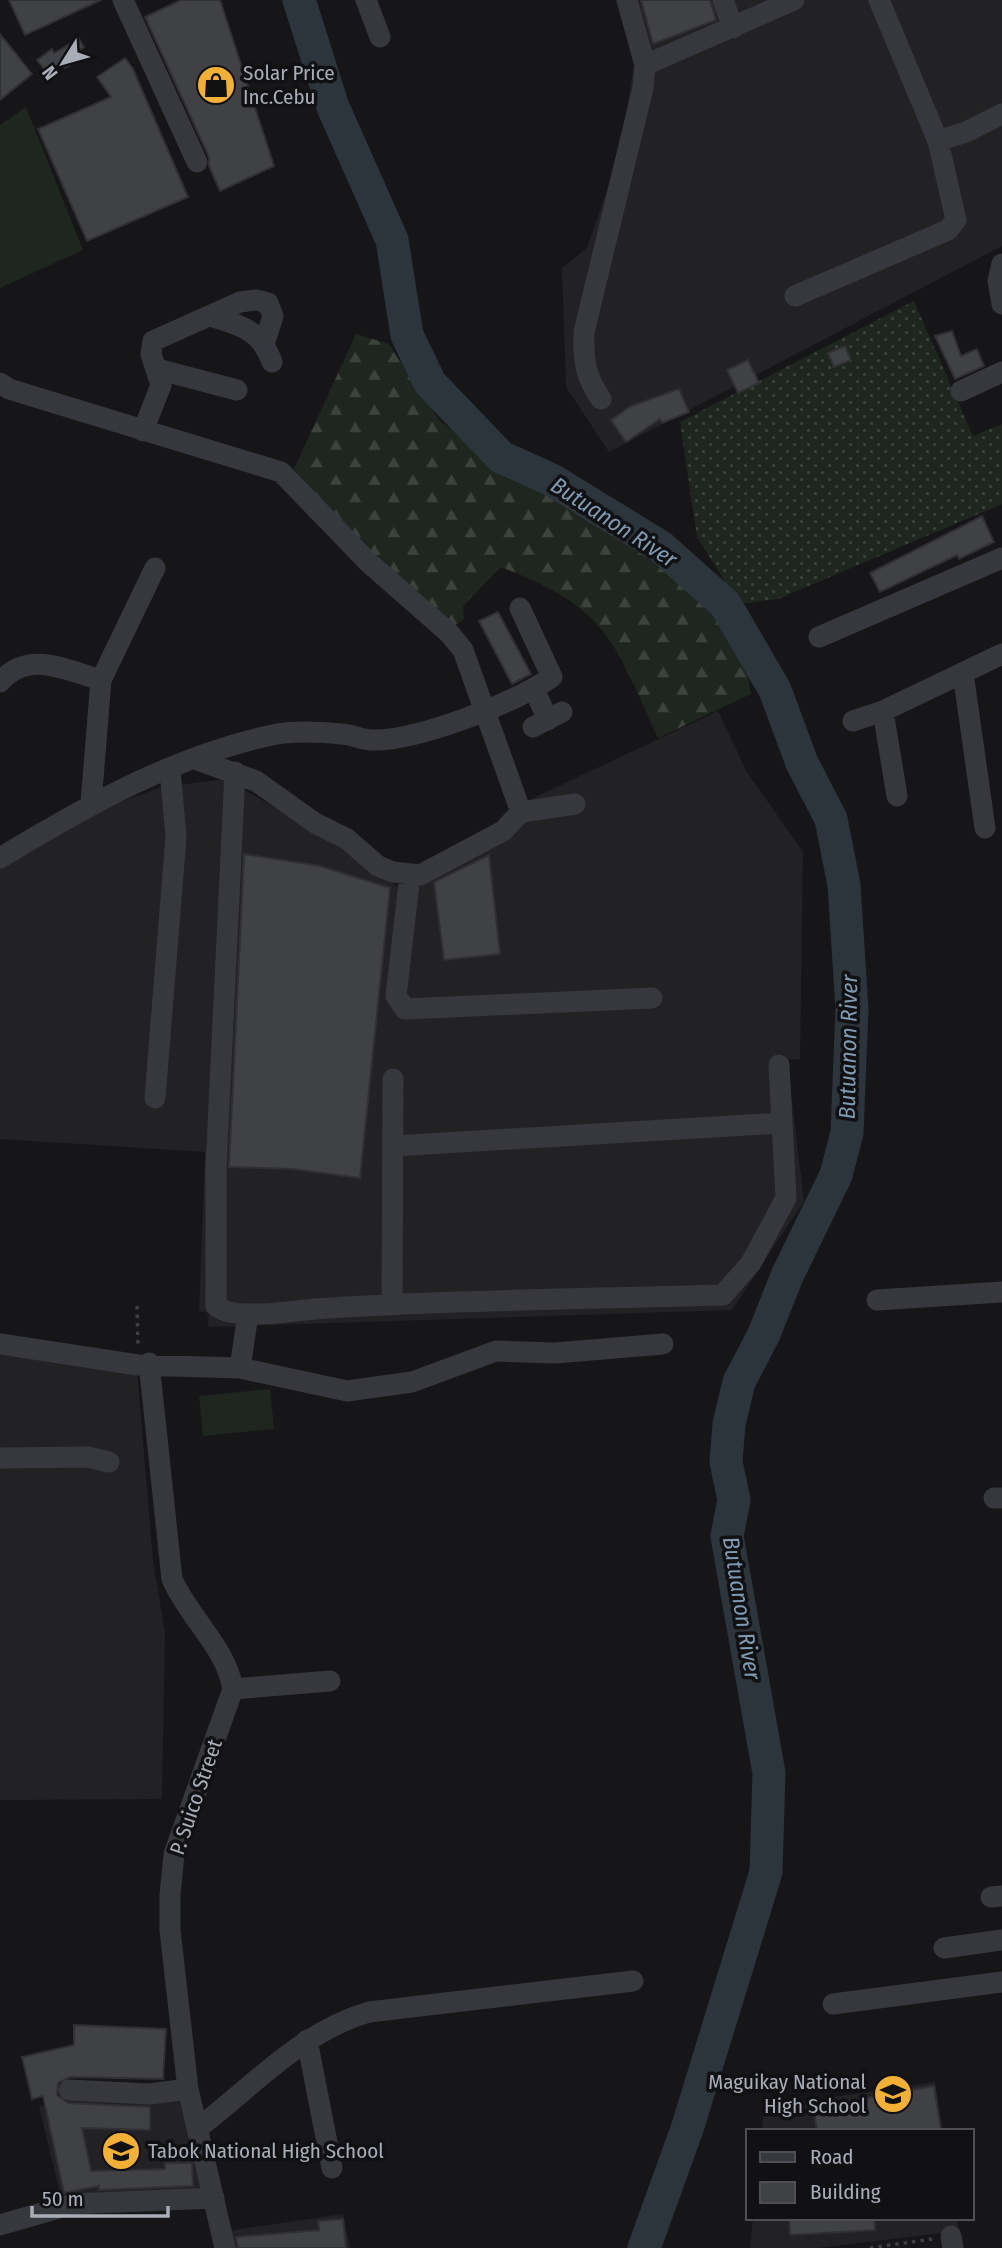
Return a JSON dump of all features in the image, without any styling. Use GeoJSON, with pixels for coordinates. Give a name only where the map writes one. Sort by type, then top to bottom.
{"type":"FeatureCollection","features":[{"type":"Feature","properties":{"kind":"street"},"geometry":{"type":"LineString","coordinates":[[123,0],[197,162]]}},
{"type":"Feature","properties":{"kind":"street"},"geometry":{"type":"LineString","coordinates":[[366,0],[380,37]]}},
{"type":"Feature","properties":{"kind":"street"},"geometry":{"type":"LineString","coordinates":[[601,399],[589,383],[583,359],[584,332],[643,88],[645,65],[627,0]]}},
{"type":"Feature","properties":{"kind":"street"},"geometry":{"type":"LineString","coordinates":[[723,0],[733,28]]}},
{"type":"Feature","properties":{"kind":"street"},"geometry":{"type":"LineString","coordinates":[[645,65],[794,0]]}},
{"type":"Feature","properties":{"kind":"street"},"geometry":{"type":"LineString","coordinates":[[794,296],[948,230],[956,220],[938,141],[879,0]]}},
{"type":"Feature","properties":{"kind":"street"},"geometry":{"type":"LineString","coordinates":[[938,141],[966,132],[1002,114]]}},
{"type":"Feature","properties":{"kind":"street"},"geometry":{"type":"LineString","coordinates":[[1002,264],[998,281],[1002,303]]}},
{"type":"Feature","properties":{"kind":"street"},"geometry":{"type":"LineString","coordinates":[[143,432],[161,385],[151,354],[153,341],[240,303],[256,300],[268,303],[273,316],[265,341],[272,362]]}},
{"type":"Feature","properties":{"kind":"street"},"geometry":{"type":"LineString","coordinates":[[210,316],[238,325],[265,341]]}},
{"type":"Feature","properties":{"kind":"street"},"geometry":{"type":"LineString","coordinates":[[157,369],[237,390]]}},
{"type":"Feature","properties":{"kind":"street"},"geometry":{"type":"LineString","coordinates":[[961,391],[1002,372]]}},
{"type":"Feature","properties":{"kind":"street"},"geometry":{"type":"LineString","coordinates":[[0,383],[9,389],[143,432],[281,472],[368,562],[449,633],[463,650],[521,812]]}},
{"type":"Feature","properties":{"kind":"street"},"geometry":{"type":"LineString","coordinates":[[819,637],[1002,558]]}},
{"type":"Feature","properties":{"kind":"street"},"geometry":{"type":"LineString","coordinates":[[91,803],[101,680],[155,568]]}},
{"type":"Feature","properties":{"kind":"street"},"geometry":{"type":"LineString","coordinates":[[0,858],[91,803],[245,741],[281,733],[342,734],[371,740],[408,736],[486,710],[534,689],[552,677],[520,608]]}},
{"type":"Feature","properties":{"kind":"street"},"geometry":{"type":"LineString","coordinates":[[853,721],[883,711],[1002,653]]}},
{"type":"Feature","properties":{"kind":"street"},"geometry":{"type":"LineString","coordinates":[[0,682],[22,664],[42,663],[101,680]]}},
{"type":"Feature","properties":{"kind":"street"},"geometry":{"type":"LineString","coordinates":[[963,673],[985,828]]}},
{"type":"Feature","properties":{"kind":"street"},"geometry":{"type":"LineString","coordinates":[[534,689],[548,719]]}},
{"type":"Feature","properties":{"kind":"street"},"geometry":{"type":"LineString","coordinates":[[883,711],[897,796]]}},
{"type":"Feature","properties":{"kind":"street"},"geometry":{"type":"LineString","coordinates":[[195,759],[256,781],[316,823],[341,834],[379,866],[410,875],[420,875],[503,831],[521,812],[575,804]]}},
{"type":"Feature","properties":{"kind":"street"},"geometry":{"type":"LineString","coordinates":[[155,1098],[176,837],[170,769]]}},
{"type":"Feature","properties":{"kind":"street"},"geometry":{"type":"LineString","coordinates":[[235,772],[216,1168],[216,1306],[226,1312],[248,1314],[392,1304],[723,1295],[751,1263],[786,1198],[779,1065]]}},
{"type":"Feature","properties":{"kind":"street"},"geometry":{"type":"LineString","coordinates":[[410,875],[396,996],[405,1009],[652,998]]}},
{"type":"Feature","properties":{"kind":"street"},"geometry":{"type":"LineString","coordinates":[[392,1304],[393,1079]]}},
{"type":"Feature","properties":{"kind":"street"},"geometry":{"type":"LineString","coordinates":[[393,1146],[782,1123]]}},
{"type":"Feature","properties":{"kind":"street"},"geometry":{"type":"LineString","coordinates":[[877,1300],[1002,1292]]}},
{"type":"Feature","properties":{"kind":"street"},"geometry":{"type":"LineString","coordinates":[[240,1367],[248,1314]]}},
{"type":"Feature","properties":{"kind":"street"},"geometry":{"type":"LineString","coordinates":[[0,1344],[144,1364],[240,1367],[347,1391],[412,1382],[496,1351],[555,1353],[663,1344]]}},
{"type":"Feature","properties":{"kind":"street"},"geometry":{"type":"LineString","coordinates":[[144,1364],[172,1579],[180,1598],[226,1661],[233,1689],[330,1681]]}},
{"type":"Feature","properties":{"kind":"street"},"geometry":{"type":"LineString","coordinates":[[0,1458],[88,1457],[109,1462]]}},
{"type":"Feature","properties":{"kind":"street","name":"P. Suico Street"},"geometry":{"type":"LineString","coordinates":[[225,2248],[188,2089],[170,1930],[174,1854],[233,1689]]}},
{"type":"Feature","properties":{"kind":"street"},"geometry":{"type":"LineString","coordinates":[[944,1948],[1002,1940]]}},
{"type":"Feature","properties":{"kind":"street"},"geometry":{"type":"LineString","coordinates":[[198,2128],[307,2040],[350,2017],[369,2012],[633,1981]]}},
{"type":"Feature","properties":{"kind":"street"},"geometry":{"type":"LineString","coordinates":[[833,2004],[1002,1982]]}},
{"type":"Feature","properties":{"kind":"street"},"geometry":{"type":"LineString","coordinates":[[307,2040],[332,2168]]}},
{"type":"Feature","properties":{"kind":"street"},"geometry":{"type":"LineString","coordinates":[[69,2090],[149,2094],[188,2089]]}},
{"type":"Feature","properties":{"kind":"street"},"geometry":{"type":"LineString","coordinates":[[0,2225],[73,2204],[214,2198]]}},
{"type":"Feature","properties":{"kind":"path"},"geometry":{"type":"LineString","coordinates":[[137,1306],[144,1364]]}},
{"type":"Feature","properties":{"kind":"path"},"geometry":{"type":"LineString","coordinates":[[870,2248],[952,2242]]}},
{"type":"Feature","properties":{"kind":"shaded area"},"geometry":{"type":"Polygon","coordinates":[[[620,0],[1002,0],[1002,246],[609,452],[566,387],[562,268],[587,248],[620,152],[634,64],[620,0]]]}},
{"type":"Feature","properties":{"kind":"shaded area"},"geometry":{"type":"Polygon","coordinates":[[[718,711],[747,772],[803,852],[800,1059],[787,1060],[804,1201],[732,1310],[208,1327],[209,1313],[199,1311],[205,1152],[0,1139],[0,868],[89,814],[161,787],[226,779],[342,847],[399,888],[418,879],[527,801],[718,711]]]}},
{"type":"Feature","properties":{"kind":"shaded area"},"geometry":{"type":"Polygon","coordinates":[[[0,1353],[137,1370],[153,1560],[165,1633],[162,1799],[0,1800],[0,1353]]]}},
{"type":"Feature","properties":{"kind":"shaded area","name":"Maguikay National High School"},"geometry":{"type":"Polygon","coordinates":[[[935,2082],[943,2129],[762,2129],[764,2107],[935,2082]]]}},
{"type":"Feature","properties":{"kind":"shaded area","name":"Tabok National High School"},"geometry":{"type":"Polygon","coordinates":[[[86,2097],[180,2101],[204,2196],[62,2202],[39,2106],[86,2097]]]}},
{"type":"Feature","properties":{"kind":"shaded area"},"geometry":{"type":"Polygon","coordinates":[[[343,2214],[350,2248],[228,2248],[226,2231],[343,2214]]]}},
{"type":"Feature","properties":{"kind":"shaded area"},"geometry":{"type":"Polygon","coordinates":[[[753,2220],[957,2220],[959,2231],[818,2248],[750,2248],[753,2220]]]}},
{"type":"Feature","properties":{"kind":"green space"},"geometry":{"type":"Polygon","coordinates":[[[26,107],[83,250],[0,288],[0,125],[26,107]]]}},
{"type":"Feature","properties":{"kind":"green space"},"geometry":{"type":"Polygon","coordinates":[[[914,301],[973,436],[1002,424],[1002,504],[778,599],[739,604],[697,537],[680,422],[914,301]]]}},
{"type":"Feature","properties":{"kind":"green space"},"geometry":{"type":"Polygon","coordinates":[[[356,334],[389,344],[439,420],[498,468],[553,491],[624,532],[695,586],[716,607],[745,662],[751,694],[658,738],[630,676],[603,631],[586,613],[564,597],[501,567],[463,606],[464,619],[454,626],[443,621],[426,598],[375,557],[320,503],[294,469],[356,334]]]}},
{"type":"Feature","properties":{"kind":"green space"},"geometry":{"type":"Polygon","coordinates":[[[270,1389],[274,1429],[203,1436],[199,1396],[270,1389]]]}},
{"type":"Feature","properties":{"kind":"building"},"geometry":{"type":"Polygon","coordinates":[[[9,0],[101,0],[25,35],[9,0]]]}},
{"type":"Feature","properties":{"kind":"building"},"geometry":{"type":"Polygon","coordinates":[[[181,0],[220,0],[274,166],[220,191],[209,166],[209,157],[145,17],[181,0]]]}},
{"type":"Feature","properties":{"kind":"building"},"geometry":{"type":"Polygon","coordinates":[[[641,0],[710,0],[716,20],[653,44],[641,0]]]}},
{"type":"Feature","properties":{"kind":"building"},"geometry":{"type":"Polygon","coordinates":[[[0,34],[32,74],[0,100],[0,34]]]}},
{"type":"Feature","properties":{"kind":"building"},"geometry":{"type":"Polygon","coordinates":[[[79,39],[84,47],[77,52],[81,59],[65,68],[62,63],[47,73],[37,60],[52,49],[54,53],[79,39]]]}},
{"type":"Feature","properties":{"kind":"building"},"geometry":{"type":"Polygon","coordinates":[[[125,58],[133,69],[188,197],[87,241],[38,129],[111,97],[97,77],[125,58]]]}},
{"type":"Feature","properties":{"kind":"building"},"geometry":{"type":"Polygon","coordinates":[[[952,331],[961,356],[977,349],[984,366],[955,379],[935,336],[952,331]]]}},
{"type":"Feature","properties":{"kind":"building"},"geometry":{"type":"Polygon","coordinates":[[[845,346],[851,360],[834,367],[828,353],[845,346]]]}},
{"type":"Feature","properties":{"kind":"building"},"geometry":{"type":"Polygon","coordinates":[[[748,360],[759,383],[738,393],[727,370],[748,360]]]}},
{"type":"Feature","properties":{"kind":"building"},"geometry":{"type":"Polygon","coordinates":[[[679,389],[689,412],[662,423],[660,419],[626,442],[611,420],[631,406],[679,389]]]}},
{"type":"Feature","properties":{"kind":"building"},"geometry":{"type":"Polygon","coordinates":[[[982,516],[994,542],[959,559],[957,555],[880,592],[870,573],[982,516]]]}},
{"type":"Feature","properties":{"kind":"building"},"geometry":{"type":"Polygon","coordinates":[[[498,612],[531,674],[512,684],[479,621],[498,612]]]}},
{"type":"Feature","properties":{"kind":"building"},"geometry":{"type":"Polygon","coordinates":[[[244,854],[320,866],[390,888],[360,1178],[293,1169],[229,1167],[244,854]]]}},
{"type":"Feature","properties":{"kind":"building"},"geometry":{"type":"Polygon","coordinates":[[[489,855],[500,954],[444,960],[434,882],[489,855]]]}},
{"type":"Feature","properties":{"kind":"building"},"geometry":{"type":"Polygon","coordinates":[[[74,2025],[166,2029],[163,2079],[70,2077],[58,2083],[57,2095],[68,2103],[150,2107],[150,2130],[82,2128],[91,2171],[165,2169],[165,2163],[192,2163],[193,2186],[99,2190],[99,2186],[64,2193],[43,2096],[32,2099],[22,2057],[74,2045],[74,2025]]]}},
{"type":"Feature","properties":{"kind":"building","name":"Maguikay National High School"},"geometry":{"type":"Polygon","coordinates":[[[934,2086],[941,2129],[817,2129],[813,2107],[934,2086]]]}},
{"type":"Feature","properties":{"kind":"building"},"geometry":{"type":"Polygon","coordinates":[[[343,2219],[346,2248],[238,2248],[236,2237],[319,2230],[318,2221],[343,2219]]]}},
{"type":"Feature","properties":{"kind":"building"},"geometry":{"type":"Polygon","coordinates":[[[789,2220],[874,2220],[875,2230],[790,2235],[789,2220]]]}},
{"type":"Feature","properties":{"kind":"waterway","name":"Butuanon River"},"geometry":{"type":"LineString","coordinates":[[299,0],[333,107],[392,240],[407,335],[430,383],[501,457],[552,480],[661,547],[725,604],[775,690],[802,763],[831,819],[844,885],[852,1009],[847,1133],[836,1175],[787,1276],[764,1334],[739,1382],[729,1424],[726,1462],[734,1500],[727,1536],[769,1773],[766,1872],[687,2129],[644,2248]]}},
{"type":"Feature","properties":{"kind":"place","name":"Solar Price Inc.Cebu"},"geometry":{"type":"Point","coordinates":[216,85]}},
{"type":"Feature","properties":{"kind":"place","name":"Maguikay National High School"},"geometry":{"type":"Point","coordinates":[893,2094]}},
{"type":"Feature","properties":{"kind":"place","name":"Tabok National High School"},"geometry":{"type":"Point","coordinates":[121,2151]}}]}
